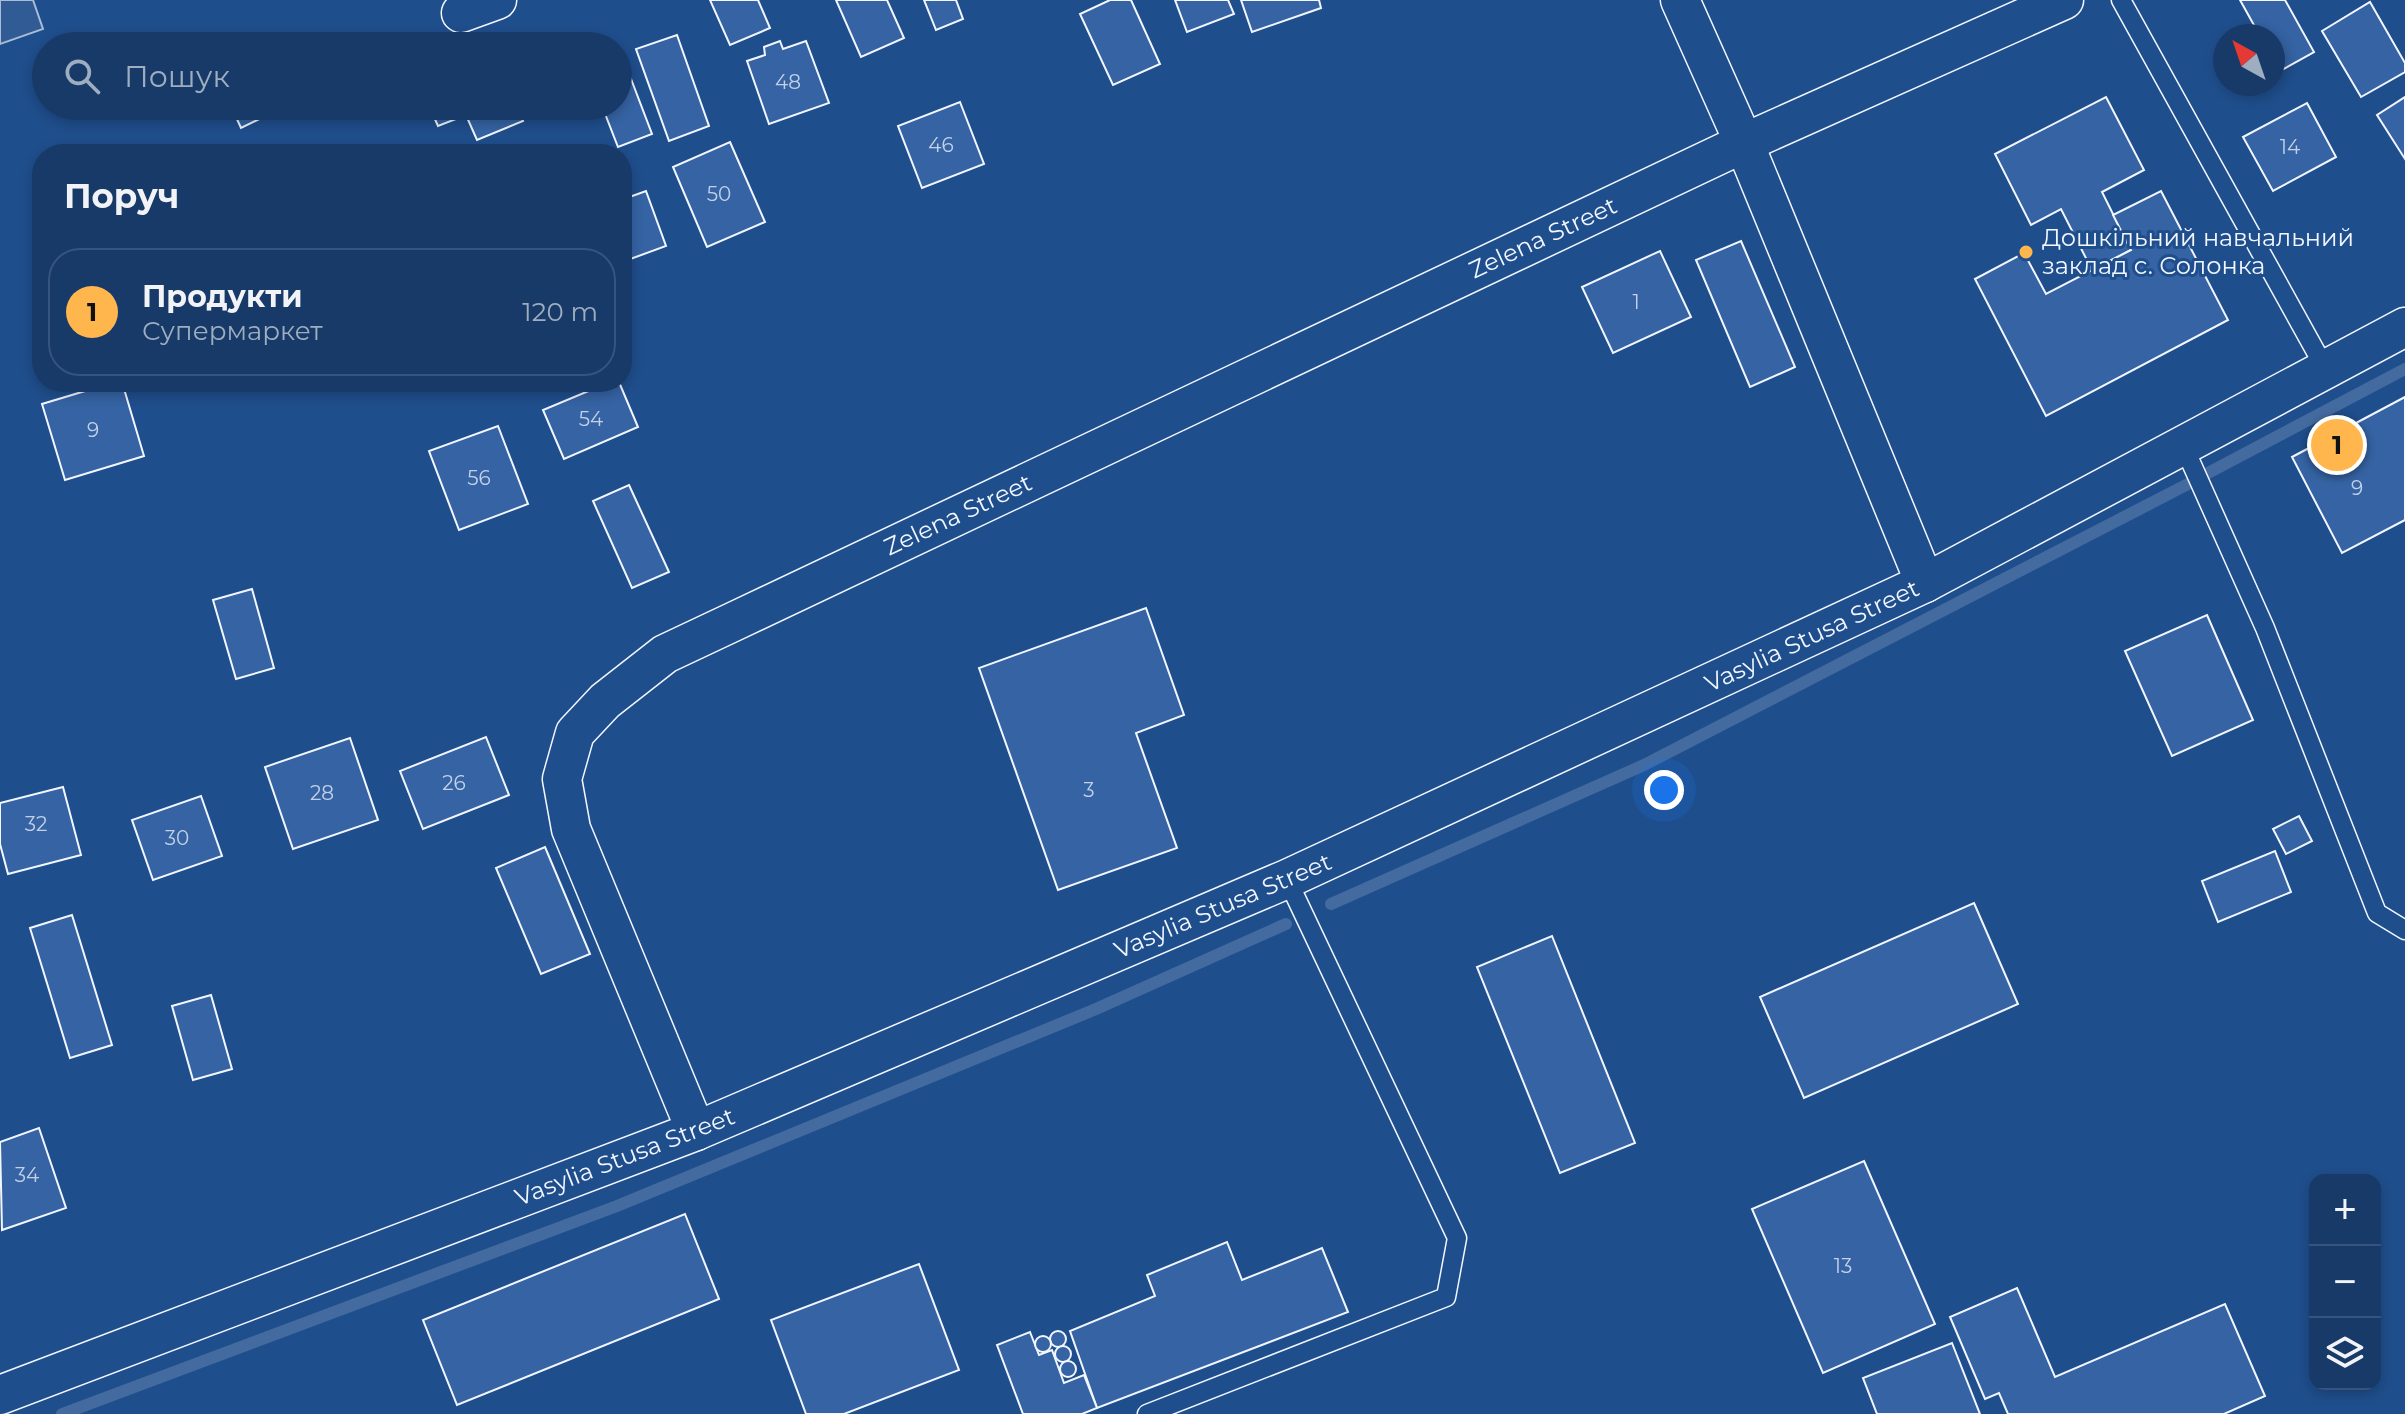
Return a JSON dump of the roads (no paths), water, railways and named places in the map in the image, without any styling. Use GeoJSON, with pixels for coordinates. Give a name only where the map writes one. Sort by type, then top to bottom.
{"type":"FeatureCollection","features":[{"type":"Feature","properties":{"kind":"street"},"geometry":{"type":"LineString","coordinates":[[461,13],[497,0]]}},
{"type":"Feature","properties":{"kind":"street"},"geometry":{"type":"LineString","coordinates":[[1680,0],[1744,143],[1925,583]]}},
{"type":"Feature","properties":{"kind":"street","name":"Zelena Street"},"geometry":{"type":"LineString","coordinates":[[696,1131],[571,829],[562,779],[575,733],[605,701],[665,654],[1744,143],[2064,0]]}},
{"type":"Feature","properties":{"kind":"street","name":"Vasylia Stusa Street"},"geometry":{"type":"LineString","coordinates":[[0,1395],[696,1131],[1287,879],[1925,583],[2405,327]]}},
{"type":"Feature","properties":{"kind":"lane"},"geometry":{"type":"LineString","coordinates":[[2121,0],[2326,370]]}},
{"type":"Feature","properties":{"kind":"lane"},"geometry":{"type":"LineString","coordinates":[[2184,447],[2265,628],[2377,913],[2405,930]]}},
{"type":"Feature","properties":{"kind":"lane"},"geometry":{"type":"LineString","coordinates":[[1147,1414],[1446,1297],[1457,1238],[1287,879]]}},
{"type":"Feature","properties":{"kind":"waterway"},"geometry":{"type":"LineString","coordinates":[[2208,473],[2405,369]]}},
{"type":"Feature","properties":{"kind":"waterway"},"geometry":{"type":"LineString","coordinates":[[1331,904],[1644,765],[2188,484]]}},
{"type":"Feature","properties":{"kind":"waterway"},"geometry":{"type":"LineString","coordinates":[[62,1414],[617,1206],[1096,1009],[1286,924]]}},
{"type":"Feature","properties":{"kind":"place","name":"Дошкільний навчальний заклад с. Солонка"},"geometry":{"type":"Point","coordinates":[2026,252]}},
{"type":"Feature","properties":{"kind":"place","name":"Продукти"},"geometry":{"type":"Point","coordinates":[2337,445]}}]}
